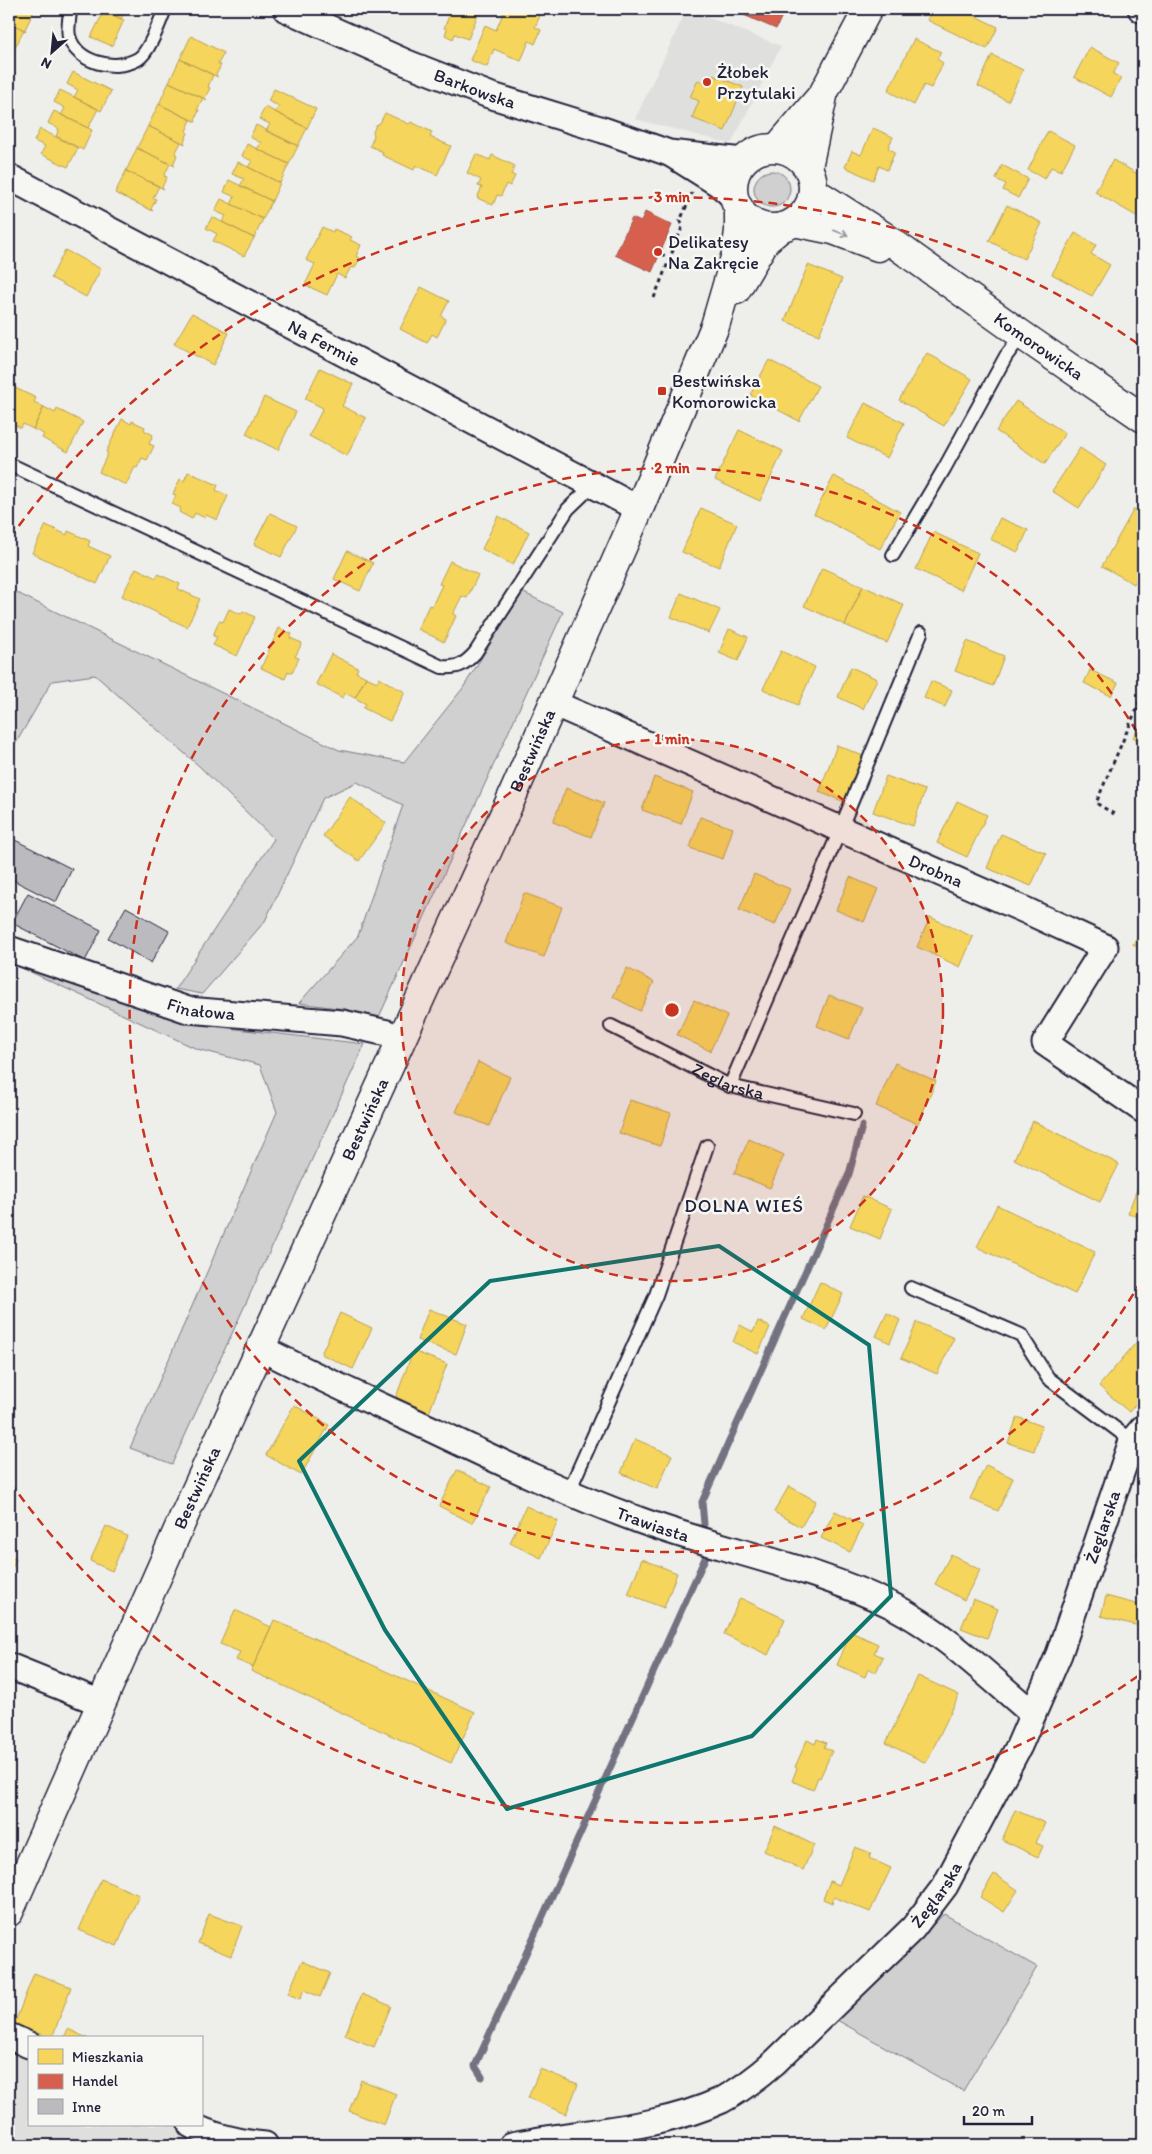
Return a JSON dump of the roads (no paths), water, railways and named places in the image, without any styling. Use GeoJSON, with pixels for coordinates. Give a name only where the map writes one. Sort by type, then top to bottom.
{"type":"FeatureCollection","features":[{"type":"Feature","properties":{"kind":"street","name":"Barkowska"},"geometry":{"type":"LineString","coordinates":[[286,9],[407,63],[489,95],[603,130],[669,153],[719,184],[736,202]]}},
{"type":"Feature","properties":{"kind":"street"},"geometry":{"type":"LineString","coordinates":[[777,148],[823,94],[868,9]]}},
{"type":"Feature","properties":{"kind":"street"},"geometry":{"type":"LineString","coordinates":[[811,179],[800,158],[789,151],[777,148],[764,148],[753,153],[743,161],[736,172],[733,184],[736,202],[746,218],[757,225],[769,228],[788,225],[804,214],[810,204],[811,179],[823,94]]}},
{"type":"Feature","properties":{"kind":"street","name":"Barkowska"},"geometry":{"type":"LineString","coordinates":[[669,153],[743,161]]}},
{"type":"Feature","properties":{"kind":"street","name":"Na Fermie"},"geometry":{"type":"LineString","coordinates":[[9,177],[639,509]]}},
{"type":"Feature","properties":{"kind":"street","name":"Komorowicka"},"geometry":{"type":"LineString","coordinates":[[811,179],[933,272],[1143,418]]}},
{"type":"Feature","properties":{"kind":"street","name":"Bestwińska"},"geometry":{"type":"LineString","coordinates":[[9,1912],[261,1348],[507,808],[639,509],[715,326],[736,254],[739,231],[736,202]]}},
{"type":"Feature","properties":{"kind":"street","name":"Komorowicka"},"geometry":{"type":"LineString","coordinates":[[788,225],[833,230],[875,246],[933,272]]}},
{"type":"Feature","properties":{"kind":"street","name":"Bestwińska"},"geometry":{"type":"LineString","coordinates":[[715,326],[765,241],[788,225]]}},
{"type":"Feature","properties":{"kind":"street","name":"Drobna"},"geometry":{"type":"LineString","coordinates":[[553,702],[840,830],[1027,910],[1105,947],[1045,1043],[1143,1110]]}},
{"type":"Feature","properties":{"kind":"street","name":"Finałowa"},"geometry":{"type":"LineString","coordinates":[[9,949],[188,1010],[342,1023],[387,1034],[402,1040]]}},
{"type":"Feature","properties":{"kind":"street","name":"Trawiasta"},"geometry":{"type":"LineString","coordinates":[[261,1348],[501,1462],[638,1520],[693,1538],[763,1557],[849,1588],[893,1607],[934,1631],[1033,1714]]}},
{"type":"Feature","properties":{"kind":"street","name":"Żeglarska"},"geometry":{"type":"LineString","coordinates":[[525,2144],[653,2121],[722,2100],[752,2081],[776,2062],[914,1928],[931,1906],[968,1846],[1019,1746],[1059,1654],[1137,1435]]}},
{"type":"Feature","properties":{"kind":"street"},"geometry":{"type":"LineString","coordinates":[[9,1666],[102,1703]]}},
{"type":"Feature","properties":{"kind":"street"},"geometry":{"type":"LineString","coordinates":[[9,2036],[28,2045]]}},
{"type":"Feature","properties":{"kind":"street"},"geometry":{"type":"LineString","coordinates":[[193,2126],[208,2134],[265,2145]]}},
{"type":"Feature","properties":{"kind":"lane"},"geometry":{"type":"LineString","coordinates":[[70,9],[68,34],[72,44],[83,54],[105,65],[120,65],[138,59],[145,52],[165,9]]}},
{"type":"Feature","properties":{"kind":"lane"},"geometry":{"type":"LineString","coordinates":[[893,555],[944,470],[1006,356],[1022,335]]}},
{"type":"Feature","properties":{"kind":"lane"},"geometry":{"type":"LineString","coordinates":[[9,464],[442,668],[457,668],[467,662],[474,654],[568,510],[593,485]]}},
{"type":"Feature","properties":{"kind":"lane"},"geometry":{"type":"LineString","coordinates":[[730,1086],[840,830],[921,633]]}},
{"type":"Feature","properties":{"kind":"lane","name":"Żeglarska"},"geometry":{"type":"LineString","coordinates":[[611,1026],[730,1086],[854,1114]]}},
{"type":"Feature","properties":{"kind":"lane"},"geometry":{"type":"LineString","coordinates":[[569,1491],[656,1295],[707,1146]]}},
{"type":"Feature","properties":{"kind":"lane"},"geometry":{"type":"LineString","coordinates":[[911,1288],[1021,1335],[1048,1378],[1137,1435]]}},
{"type":"Feature","properties":{"kind":"waterway"},"geometry":{"type":"LineString","coordinates":[[704,1524],[702,1502],[849,1174],[862,1126]]}},
{"type":"Feature","properties":{"kind":"waterway"},"geometry":{"type":"LineString","coordinates":[[482,2077],[475,2066],[706,1556]]}},
{"type":"Feature","properties":{"kind":"place","name":"Żłobek Przytulaki"},"geometry":{"type":"Point","coordinates":[707,82]}},
{"type":"Feature","properties":{"kind":"place","name":"Delikatesy Na Zakręcie"},"geometry":{"type":"Point","coordinates":[658,252]}},
{"type":"Feature","properties":{"kind":"place","name":"Bestwińska Komorowicka"},"geometry":{"type":"Point","coordinates":[662,391]}},
{"type":"Feature","properties":{"kind":"district","name":"DOLNA WIEŚ"},"geometry":{"type":"Point","coordinates":[744,1205]}}]}
